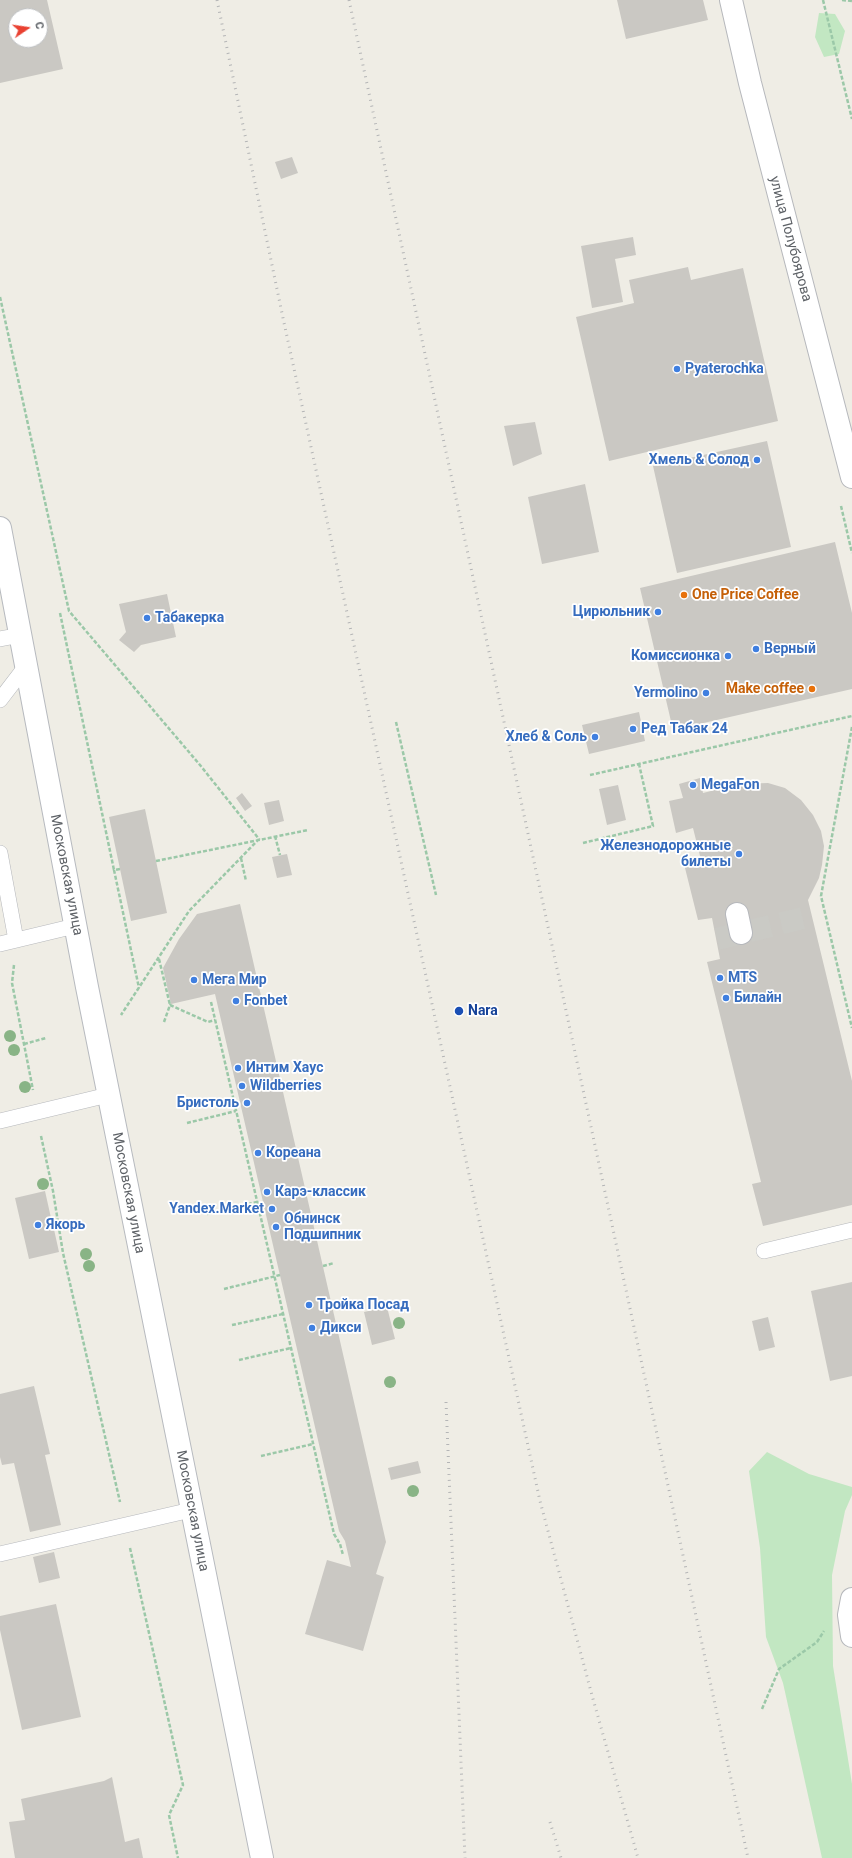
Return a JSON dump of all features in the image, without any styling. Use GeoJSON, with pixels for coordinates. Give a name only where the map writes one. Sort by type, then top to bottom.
{"type":"FeatureCollection","features":[{"type":"Feature","properties":{"kind":"main road","name":"улица Полубоярова"},"geometry":{"type":"LineString","coordinates":[[731,0],[750,83],[852,477]]}},
{"type":"Feature","properties":{"kind":"main road","name":"Московская улица"},"geometry":{"type":"LineString","coordinates":[[0,528],[10,637],[26,666],[108,1095],[262,1858]]}},
{"type":"Feature","properties":{"kind":"main road"},"geometry":{"type":"LineString","coordinates":[[852,1599],[849,1615],[852,1636]]}},
{"type":"Feature","properties":{"kind":"lane"},"geometry":{"type":"LineString","coordinates":[[0,700],[26,666]]}},
{"type":"Feature","properties":{"kind":"lane"},"geometry":{"type":"LineString","coordinates":[[0,853],[16,940]]}},
{"type":"Feature","properties":{"kind":"lane"},"geometry":{"type":"LineString","coordinates":[[0,944],[75,926]]}},
{"type":"Feature","properties":{"kind":"lane"},"geometry":{"type":"LineString","coordinates":[[0,1121],[108,1095]]}},
{"type":"Feature","properties":{"kind":"lane"},"geometry":{"type":"LineString","coordinates":[[764,1251],[852,1230]]}},
{"type":"Feature","properties":{"kind":"lane"},"geometry":{"type":"LineString","coordinates":[[0,1554],[191,1510]]}},
{"type":"Feature","properties":{"kind":"path"},"geometry":{"type":"LineString","coordinates":[[823,0],[852,119]]}},
{"type":"Feature","properties":{"kind":"path"},"geometry":{"type":"LineString","coordinates":[[842,0],[852,2]]}},
{"type":"Feature","properties":{"kind":"path"},"geometry":{"type":"LineString","coordinates":[[0,298],[69,611],[200,765],[259,839]]}},
{"type":"Feature","properties":{"kind":"path"},"geometry":{"type":"LineString","coordinates":[[840,506],[852,553]]}},
{"type":"Feature","properties":{"kind":"path"},"geometry":{"type":"LineString","coordinates":[[60,613],[139,989]]}},
{"type":"Feature","properties":{"kind":"path"},"geometry":{"type":"LineString","coordinates":[[590,775],[852,716]]}},
{"type":"Feature","properties":{"kind":"path"},"geometry":{"type":"LineString","coordinates":[[396,722],[436,895]]}},
{"type":"Feature","properties":{"kind":"path"},"geometry":{"type":"LineString","coordinates":[[852,728],[821,896],[852,1028]]}},
{"type":"Feature","properties":{"kind":"path"},"geometry":{"type":"LineString","coordinates":[[584,843],[653,826],[639,764]]}},
{"type":"Feature","properties":{"kind":"path"},"geometry":{"type":"LineString","coordinates":[[156,861],[308,830]]}},
{"type":"Feature","properties":{"kind":"path"},"geometry":{"type":"LineString","coordinates":[[275,836],[280,855]]}},
{"type":"Feature","properties":{"kind":"path"},"geometry":{"type":"LineString","coordinates":[[119,1019],[189,911],[259,839]]}},
{"type":"Feature","properties":{"kind":"path"},"geometry":{"type":"LineString","coordinates":[[241,858],[246,881]]}},
{"type":"Feature","properties":{"kind":"path"},"geometry":{"type":"LineString","coordinates":[[114,870],[120,869]]}},
{"type":"Feature","properties":{"kind":"path"},"geometry":{"type":"LineString","coordinates":[[16,940],[12,983],[53,1191],[63,1253],[85,1340],[183,1785],[168,1815],[178,1858]]}},
{"type":"Feature","properties":{"kind":"path"},"geometry":{"type":"LineString","coordinates":[[159,958],[170,1005],[164,1022]]}},
{"type":"Feature","properties":{"kind":"path"},"geometry":{"type":"LineString","coordinates":[[211,1002],[334,1534],[340,1544],[343,1555]]}},
{"type":"Feature","properties":{"kind":"path"},"geometry":{"type":"LineString","coordinates":[[170,1005],[208,1022],[215,1020]]}},
{"type":"Feature","properties":{"kind":"path"},"geometry":{"type":"LineString","coordinates":[[24,1044],[46,1038]]}},
{"type":"Feature","properties":{"kind":"path"},"geometry":{"type":"LineString","coordinates":[[187,1123],[236,1111]]}},
{"type":"Feature","properties":{"kind":"path"},"geometry":{"type":"LineString","coordinates":[[207,1214],[257,1202]]}},
{"type":"Feature","properties":{"kind":"path"},"geometry":{"type":"LineString","coordinates":[[323,1266],[334,1263]]}},
{"type":"Feature","properties":{"kind":"path"},"geometry":{"type":"LineString","coordinates":[[224,1289],[280,1276]]}},
{"type":"Feature","properties":{"kind":"path"},"geometry":{"type":"LineString","coordinates":[[232,1325],[283,1314]]}},
{"type":"Feature","properties":{"kind":"path"},"geometry":{"type":"LineString","coordinates":[[239,1360],[291,1348]]}},
{"type":"Feature","properties":{"kind":"path"},"geometry":{"type":"LineString","coordinates":[[261,1456],[313,1444]]}},
{"type":"Feature","properties":{"kind":"path"},"geometry":{"type":"LineString","coordinates":[[762,1709],[779,1669],[817,1642],[828,1626]]}},
{"type":"Feature","properties":{"kind":"green space"},"geometry":{"type":"Polygon","coordinates":[[[819,13],[835,14],[845,31],[839,54],[824,57],[815,37],[819,13]]]}},
{"type":"Feature","properties":{"kind":"green space"},"geometry":{"type":"Polygon","coordinates":[[[767,1452],[809,1474],[852,1487],[852,1495],[845,1511],[832,1575],[833,1666],[852,1784],[852,1858],[822,1858],[783,1683],[766,1637],[760,1548],[749,1471],[767,1452]]]}},
{"type":"Feature","properties":{"kind":"building"},"geometry":{"type":"Polygon","coordinates":[[[0,0],[47,0],[63,69],[0,83],[0,0]]]}},
{"type":"Feature","properties":{"kind":"building"},"geometry":{"type":"Polygon","coordinates":[[[617,0],[703,0],[708,20],[626,39],[617,0]]]}},
{"type":"Feature","properties":{"kind":"building"},"geometry":{"type":"Polygon","coordinates":[[[292,157],[298,173],[281,179],[275,162],[292,157]]]}},
{"type":"Feature","properties":{"kind":"building"},"geometry":{"type":"Polygon","coordinates":[[[633,237],[636,255],[615,259],[623,302],[592,308],[581,246],[633,237]]]}},
{"type":"Feature","properties":{"kind":"building","name":"Pyaterochka"},"geometry":{"type":"Polygon","coordinates":[[[688,267],[691,280],[743,268],[778,421],[609,461],[576,317],[634,303],[629,280],[688,267]]]}},
{"type":"Feature","properties":{"kind":"building"},"geometry":{"type":"Polygon","coordinates":[[[535,422],[542,454],[513,466],[504,426],[535,422]]]}},
{"type":"Feature","properties":{"kind":"building"},"geometry":{"type":"Polygon","coordinates":[[[767,441],[791,547],[677,573],[653,466],[767,441]]]}},
{"type":"Feature","properties":{"kind":"building"},"geometry":{"type":"Polygon","coordinates":[[[585,484],[599,552],[542,564],[528,497],[585,484]]]}},
{"type":"Feature","properties":{"kind":"building"},"geometry":{"type":"Polygon","coordinates":[[[835,542],[852,613],[852,689],[673,730],[640,588],[835,542]]]}},
{"type":"Feature","properties":{"kind":"building","name":"Табакерка"},"geometry":{"type":"Polygon","coordinates":[[[167,594],[176,637],[141,645],[134,652],[119,640],[126,632],[119,604],[167,594]]]}},
{"type":"Feature","properties":{"kind":"building"},"geometry":{"type":"Polygon","coordinates":[[[639,712],[645,741],[589,754],[582,725],[639,712]]]}},
{"type":"Feature","properties":{"kind":"building"},"geometry":{"type":"Polygon","coordinates":[[[700,778],[703,793],[739,784],[768,783],[785,788],[801,800],[813,815],[821,831],[824,846],[822,865],[819,878],[808,900],[852,1081],[852,1205],[763,1226],[752,1184],[761,1182],[707,962],[720,959],[712,918],[698,920],[684,864],[701,860],[693,828],[676,833],[669,801],[683,798],[679,784],[700,778]]]}},
{"type":"Feature","properties":{"kind":"building"},"geometry":{"type":"Polygon","coordinates":[[[618,785],[626,820],[607,825],[599,789],[618,785]]]}},
{"type":"Feature","properties":{"kind":"building"},"geometry":{"type":"Polygon","coordinates":[[[242,793],[252,806],[245,811],[236,798],[242,793]]]}},
{"type":"Feature","properties":{"kind":"building"},"geometry":{"type":"Polygon","coordinates":[[[279,800],[284,821],[269,825],[264,803],[279,800]]]}},
{"type":"Feature","properties":{"kind":"building"},"geometry":{"type":"Polygon","coordinates":[[[145,809],[167,913],[131,921],[109,817],[145,809]]]}},
{"type":"Feature","properties":{"kind":"building"},"geometry":{"type":"Polygon","coordinates":[[[287,854],[292,875],[277,878],[272,857],[287,854]]]}},
{"type":"Feature","properties":{"kind":"building","name":"Тройка Посад"},"geometry":{"type":"Polygon","coordinates":[[[240,904],[386,1542],[376,1574],[384,1577],[363,1651],[305,1634],[327,1560],[351,1567],[345,1541],[339,1531],[215,994],[171,1004],[163,968],[179,939],[197,914],[240,904]]]}},
{"type":"Feature","properties":{"kind":"building","name":"Якорь"},"geometry":{"type":"Polygon","coordinates":[[[45,1191],[51,1218],[55,1217],[56,1225],[53,1225],[59,1252],[29,1259],[15,1198],[45,1191]]]}},
{"type":"Feature","properties":{"kind":"building"},"geometry":{"type":"Polygon","coordinates":[[[852,1282],[852,1376],[830,1381],[811,1291],[852,1282]]]}},
{"type":"Feature","properties":{"kind":"building"},"geometry":{"type":"Polygon","coordinates":[[[387,1307],[395,1339],[372,1345],[364,1312],[387,1307]]]}},
{"type":"Feature","properties":{"kind":"building"},"geometry":{"type":"Polygon","coordinates":[[[768,1317],[775,1347],[759,1351],[752,1321],[768,1317]]]}},
{"type":"Feature","properties":{"kind":"building"},"geometry":{"type":"Polygon","coordinates":[[[34,1386],[50,1454],[45,1455],[61,1525],[30,1532],[14,1463],[2,1465],[0,1457],[0,1394],[34,1386]]]}},
{"type":"Feature","properties":{"kind":"building"},"geometry":{"type":"Polygon","coordinates":[[[418,1461],[421,1473],[391,1480],[388,1468],[418,1461]]]}},
{"type":"Feature","properties":{"kind":"building"},"geometry":{"type":"Polygon","coordinates":[[[54,1552],[60,1578],[39,1583],[33,1557],[54,1552]]]}},
{"type":"Feature","properties":{"kind":"building"},"geometry":{"type":"Polygon","coordinates":[[[56,1604],[81,1717],[22,1730],[0,1630],[0,1616],[56,1604]]]}},
{"type":"Feature","properties":{"kind":"building"},"geometry":{"type":"Polygon","coordinates":[[[112,1777],[125,1842],[139,1838],[143,1858],[15,1858],[9,1822],[25,1820],[21,1799],[104,1781],[112,1777]]]}},
{"type":"Feature","properties":{"kind":"tunnel"},"geometry":{"type":"LineString","coordinates":[[717,939],[803,918]]}},
{"type":"Feature","properties":{"kind":"railway"},"geometry":{"type":"LineString","coordinates":[[217,0],[283,318],[540,1501],[593,1699],[638,1858]]}},
{"type":"Feature","properties":{"kind":"railway"},"geometry":{"type":"LineString","coordinates":[[349,0],[748,1858]]}},
{"type":"Feature","properties":{"kind":"railway"},"geometry":{"type":"LineString","coordinates":[[446,1402],[465,1858]]}},
{"type":"Feature","properties":{"kind":"railway"},"geometry":{"type":"LineString","coordinates":[[550,1822],[561,1858]]}},
{"type":"Feature","properties":{"kind":"place","name":"Pyaterochka"},"geometry":{"type":"Point","coordinates":[677,369]}},
{"type":"Feature","properties":{"kind":"place","name":"Хмель & Солод"},"geometry":{"type":"Point","coordinates":[757,460]}},
{"type":"Feature","properties":{"kind":"place","name":"One Price Coffee"},"geometry":{"type":"Point","coordinates":[684,595]}},
{"type":"Feature","properties":{"kind":"place","name":"Цирюльник"},"geometry":{"type":"Point","coordinates":[658,612]}},
{"type":"Feature","properties":{"kind":"place","name":"Табакерка"},"geometry":{"type":"Point","coordinates":[147,618]}},
{"type":"Feature","properties":{"kind":"place","name":"Верный"},"geometry":{"type":"Point","coordinates":[756,649]}},
{"type":"Feature","properties":{"kind":"place","name":"Комиссионка"},"geometry":{"type":"Point","coordinates":[728,656]}},
{"type":"Feature","properties":{"kind":"place","name":"Make coffee"},"geometry":{"type":"Point","coordinates":[812,689]}},
{"type":"Feature","properties":{"kind":"place","name":"Yermolino"},"geometry":{"type":"Point","coordinates":[706,693]}},
{"type":"Feature","properties":{"kind":"place","name":"Ред Табак 24"},"geometry":{"type":"Point","coordinates":[633,729]}},
{"type":"Feature","properties":{"kind":"place","name":"Хлеб & Соль"},"geometry":{"type":"Point","coordinates":[595,737]}},
{"type":"Feature","properties":{"kind":"place","name":"MegaFon"},"geometry":{"type":"Point","coordinates":[693,785]}},
{"type":"Feature","properties":{"kind":"place","name":"Железнодорожные билеты"},"geometry":{"type":"Point","coordinates":[739,854]}},
{"type":"Feature","properties":{"kind":"place","name":"MTS"},"geometry":{"type":"Point","coordinates":[720,978]}},
{"type":"Feature","properties":{"kind":"place","name":"Мега Мир"},"geometry":{"type":"Point","coordinates":[194,980]}},
{"type":"Feature","properties":{"kind":"place","name":"Билайн"},"geometry":{"type":"Point","coordinates":[726,998]}},
{"type":"Feature","properties":{"kind":"place","name":"Fonbet"},"geometry":{"type":"Point","coordinates":[236,1001]}},
{"type":"Feature","properties":{"kind":"place","name":"Nara"},"geometry":{"type":"Point","coordinates":[459,1011]}},
{"type":"Feature","properties":{"kind":"place","name":"Интим Хаус"},"geometry":{"type":"Point","coordinates":[238,1068]}},
{"type":"Feature","properties":{"kind":"place","name":"Wildberries"},"geometry":{"type":"Point","coordinates":[242,1086]}},
{"type":"Feature","properties":{"kind":"place","name":"Бристоль"},"geometry":{"type":"Point","coordinates":[247,1103]}},
{"type":"Feature","properties":{"kind":"place","name":"Кореана"},"geometry":{"type":"Point","coordinates":[258,1153]}},
{"type":"Feature","properties":{"kind":"place","name":"Карэ-классик"},"geometry":{"type":"Point","coordinates":[267,1192]}},
{"type":"Feature","properties":{"kind":"place","name":"Yandex.Market"},"geometry":{"type":"Point","coordinates":[272,1209]}},
{"type":"Feature","properties":{"kind":"place","name":"Якорь"},"geometry":{"type":"Point","coordinates":[38,1225]}},
{"type":"Feature","properties":{"kind":"place","name":"Обнинск Подшипник"},"geometry":{"type":"Point","coordinates":[276,1227]}},
{"type":"Feature","properties":{"kind":"place","name":"Тройка Посад"},"geometry":{"type":"Point","coordinates":[309,1305]}},
{"type":"Feature","properties":{"kind":"place","name":"Дикси"},"geometry":{"type":"Point","coordinates":[312,1328]}}]}
